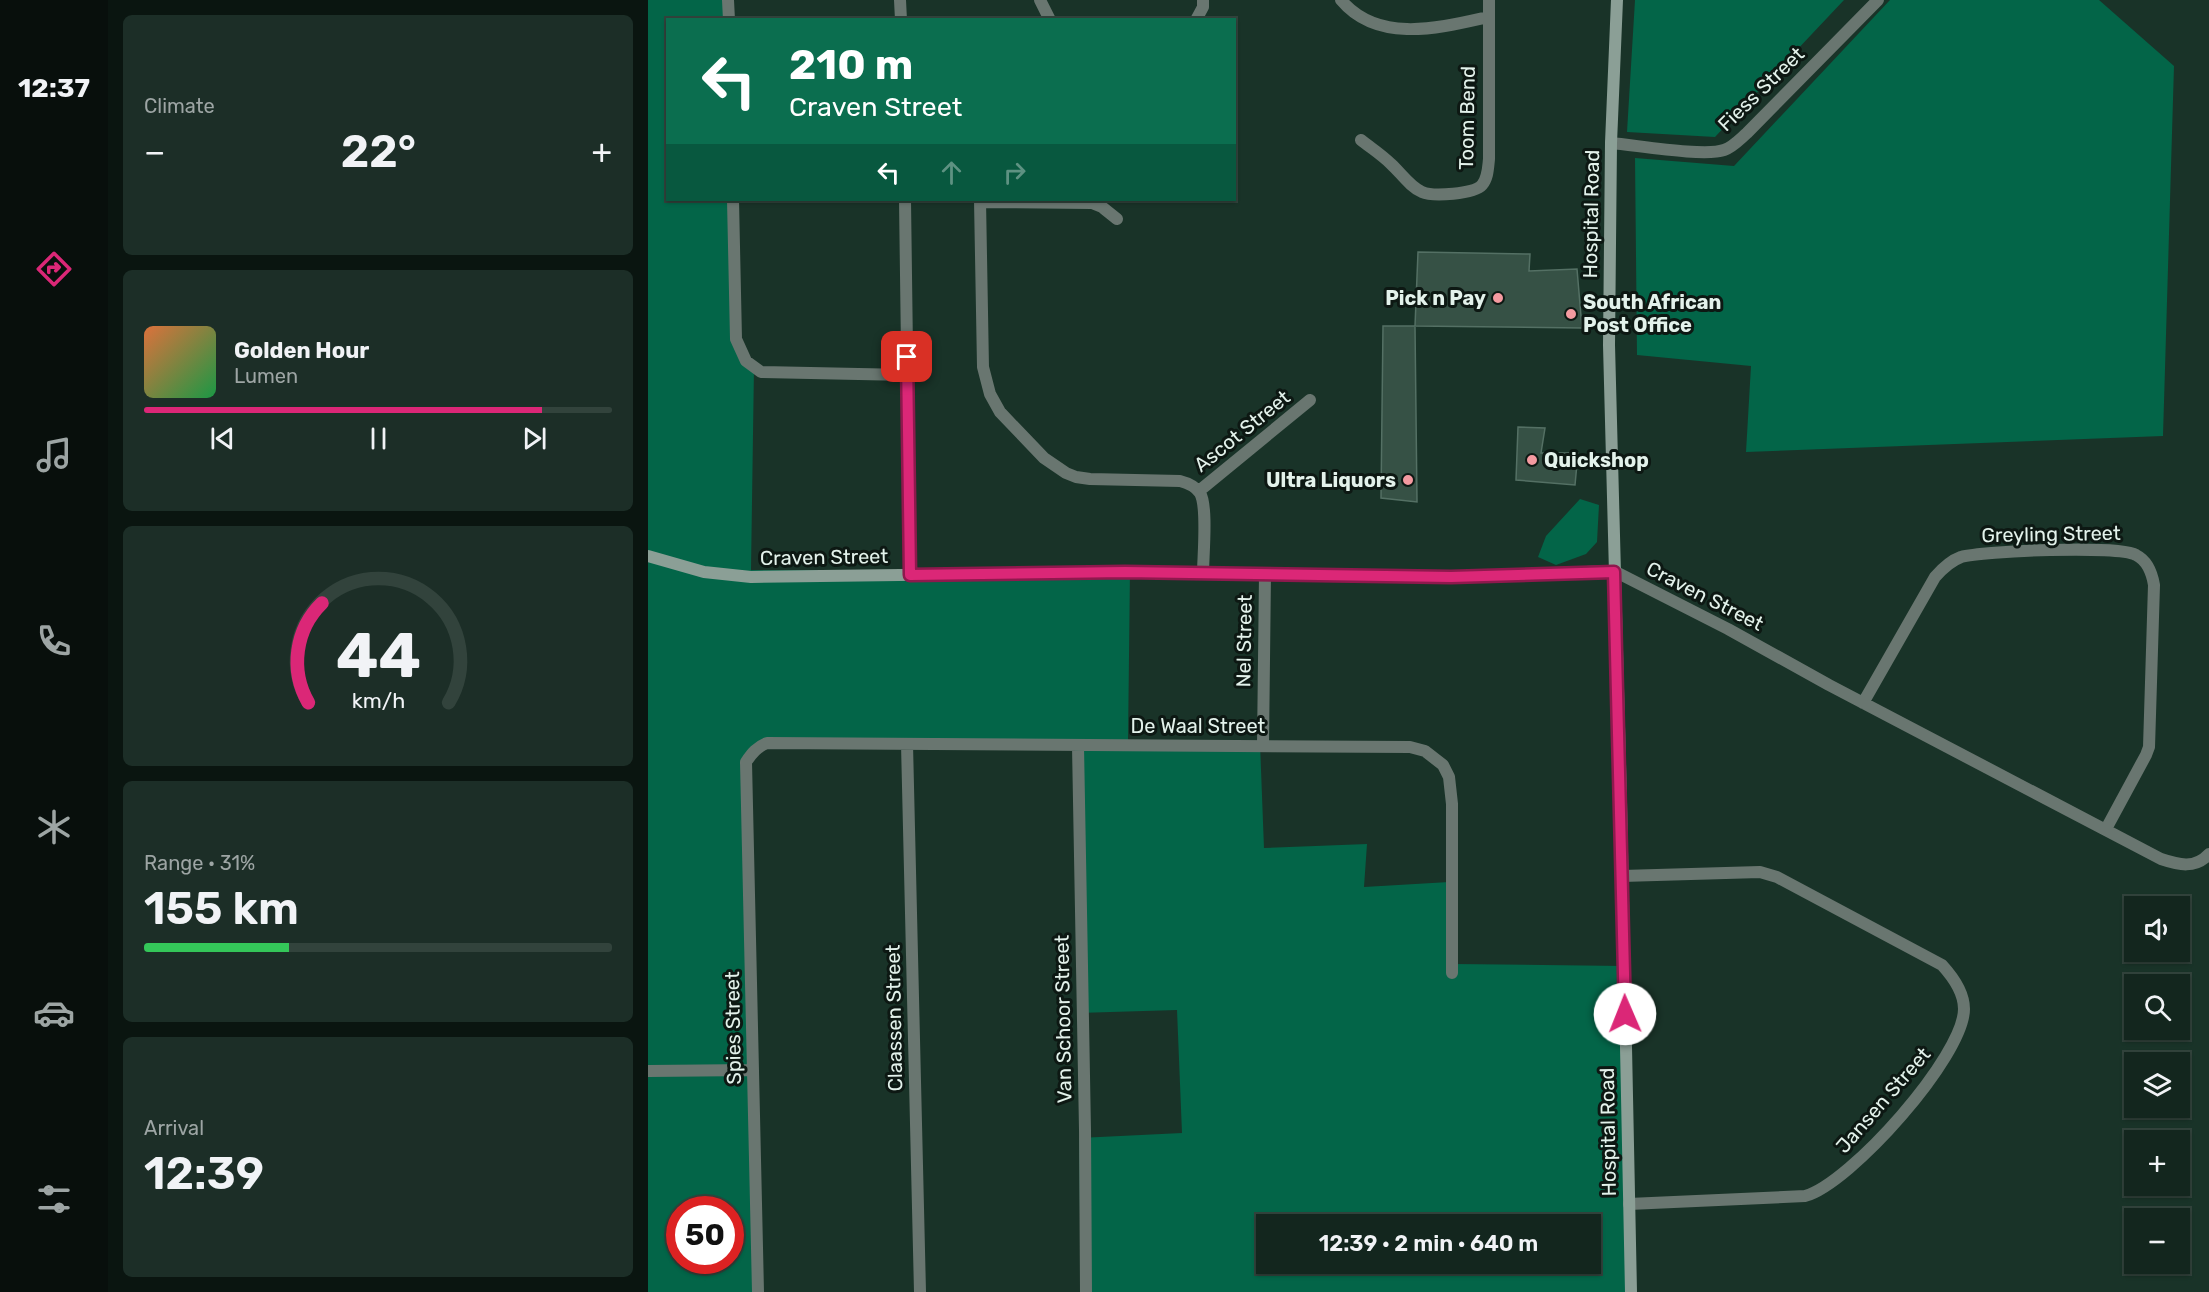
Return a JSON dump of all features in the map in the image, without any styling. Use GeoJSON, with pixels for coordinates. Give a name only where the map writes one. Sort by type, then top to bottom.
{"type":"FeatureCollection","features":[{"type":"Feature","properties":{"kind":"main road","name":"Hospital Road"},"geometry":{"type":"LineString","coordinates":[[1617,0],[1611,143],[1609,345],[1631,1292]]}},
{"type":"Feature","properties":{"kind":"main road","name":"Craven Street"},"geometry":{"type":"LineString","coordinates":[[648,556],[704,572],[732,576],[1125,572],[1451,577],[1614,572]]}},
{"type":"Feature","properties":{"kind":"street"},"geometry":{"type":"LineString","coordinates":[[728,0],[729,18]]}},
{"type":"Feature","properties":{"kind":"street"},"geometry":{"type":"LineString","coordinates":[[900,0],[901,18]]}},
{"type":"Feature","properties":{"kind":"street"},"geometry":{"type":"LineString","coordinates":[[1040,0],[1049,18]]}},
{"type":"Feature","properties":{"kind":"street"},"geometry":{"type":"LineString","coordinates":[[1197,18],[1203,7],[1203,0]]}},
{"type":"Feature","properties":{"kind":"street"},"geometry":{"type":"LineString","coordinates":[[1341,0],[1358,16],[1375,26],[1394,29],[1443,27],[1488,17],[1489,0]]}},
{"type":"Feature","properties":{"kind":"street","name":"Fiess Street"},"geometry":{"type":"LineString","coordinates":[[1611,143],[1699,152],[1727,149],[1755,125],[1878,0]]}},
{"type":"Feature","properties":{"kind":"street","name":"Toom Bend"},"geometry":{"type":"LineString","coordinates":[[1361,141],[1389,162],[1422,192],[1432,194],[1478,189],[1486,178],[1488,159],[1488,17]]}},
{"type":"Feature","properties":{"kind":"street"},"geometry":{"type":"LineString","coordinates":[[733,201],[736,339],[739,350],[747,361],[762,372],[907,375]]}},
{"type":"Feature","properties":{"kind":"street"},"geometry":{"type":"LineString","coordinates":[[905,201],[910,575]]}},
{"type":"Feature","properties":{"kind":"street"},"geometry":{"type":"LineString","coordinates":[[1117,219],[1092,202],[980,201],[982,368],[987,387],[1000,412],[1044,458],[1055,466],[1076,477],[1180,481],[1194,486],[1202,497],[1204,514],[1203,574]]}},
{"type":"Feature","properties":{"kind":"street","name":"Ascot Street"},"geometry":{"type":"LineString","coordinates":[[1199,491],[1310,400]]}},
{"type":"Feature","properties":{"kind":"street","name":"Greyling Street"},"geometry":{"type":"LineString","coordinates":[[1863,703],[1935,577],[1942,569],[1959,558],[1996,552],[2033,551],[2115,550],[2135,554],[2141,558],[2152,573],[2154,585],[2149,747],[2106,829]]}},
{"type":"Feature","properties":{"kind":"street","name":"Craven Street"},"geometry":{"type":"LineString","coordinates":[[1614,572],[1728,629],[1863,703],[2162,859],[2176,864],[2191,865],[2202,861],[2209,854]]}},
{"type":"Feature","properties":{"kind":"street","name":"Nel Street"},"geometry":{"type":"LineString","coordinates":[[1263,745],[1265,574]]}},
{"type":"Feature","properties":{"kind":"street","name":"De Waal Street"},"geometry":{"type":"LineString","coordinates":[[746,762],[756,748],[767,742],[1410,747],[1425,751],[1443,765],[1449,777],[1452,804],[1452,973]]}},
{"type":"Feature","properties":{"kind":"street","name":"Claassen Street"},"geometry":{"type":"LineString","coordinates":[[907,744],[920,1292]]}},
{"type":"Feature","properties":{"kind":"street","name":"Van Schoor Street"},"geometry":{"type":"LineString","coordinates":[[1078,746],[1086,1292]]}},
{"type":"Feature","properties":{"kind":"street","name":"Spies Street"},"geometry":{"type":"LineString","coordinates":[[746,762],[758,1292]]}},
{"type":"Feature","properties":{"kind":"street","name":"Jansen Street"},"geometry":{"type":"LineString","coordinates":[[1622,876],[1760,872],[1777,877],[1942,965],[1958,985],[1964,1011],[1962,1023],[1951,1050],[1923,1090],[1852,1166],[1812,1194],[1629,1204]]}},
{"type":"Feature","properties":{"kind":"street"},"geometry":{"type":"LineString","coordinates":[[648,1071],[753,1070]]}},
{"type":"Feature","properties":{"kind":"green space"},"geometry":{"type":"Polygon","coordinates":[[[648,0],[723,0],[724,18],[666,18],[666,201],[729,201],[734,344],[754,367],[751,570],[1130,570],[1128,743],[1260,743],[1264,848],[1367,844],[1364,887],[1449,882],[1453,964],[1623,966],[1630,1292],[1081,1292],[1079,1138],[1182,1133],[1177,1010],[1078,1013],[1075,743],[767,741],[743,763],[754,1292],[648,1292],[648,0]]]}},
{"type":"Feature","properties":{"kind":"green space"},"geometry":{"type":"Polygon","coordinates":[[[1635,0],[1844,0],[1715,137],[1627,132],[1635,0]]]}},
{"type":"Feature","properties":{"kind":"green space"},"geometry":{"type":"Polygon","coordinates":[[[1890,0],[2099,0],[2174,66],[2163,436],[1746,452],[1751,366],[1637,355],[1635,158],[1734,166],[1890,0]]]}},
{"type":"Feature","properties":{"kind":"green space"},"geometry":{"type":"Polygon","coordinates":[[[1580,499],[1599,505],[1597,542],[1586,554],[1556,565],[1538,557],[1546,536],[1580,499]]]}},
{"type":"Feature","properties":{"kind":"building","name":"Pick n Pay"},"geometry":{"type":"Polygon","coordinates":[[[1418,252],[1530,254],[1529,271],[1577,269],[1582,328],[1415,326],[1418,252]]]}},
{"type":"Feature","properties":{"kind":"building"},"geometry":{"type":"Polygon","coordinates":[[[1383,326],[1415,326],[1417,502],[1381,498],[1383,326]]]}},
{"type":"Feature","properties":{"kind":"building"},"geometry":{"type":"Polygon","coordinates":[[[1518,427],[1545,428],[1541,453],[1578,453],[1575,485],[1516,480],[1518,427]]]}},
{"type":"Feature","properties":{"kind":"place","name":"Pick n Pay"},"geometry":{"type":"Point","coordinates":[1498,298]}},
{"type":"Feature","properties":{"kind":"place","name":"South African Post Office"},"geometry":{"type":"Point","coordinates":[1571,314]}},
{"type":"Feature","properties":{"kind":"place","name":"Quickshop"},"geometry":{"type":"Point","coordinates":[1532,460]}},
{"type":"Feature","properties":{"kind":"place","name":"Ultra Liquors"},"geometry":{"type":"Point","coordinates":[1408,480]}},
{"type":"Feature","properties":{"kind":"route"},"geometry":{"type":"LineString","coordinates":[[907,357],[910,575],[1125,572],[1451,577],[1614,572],[1625,1014]]}}]}
